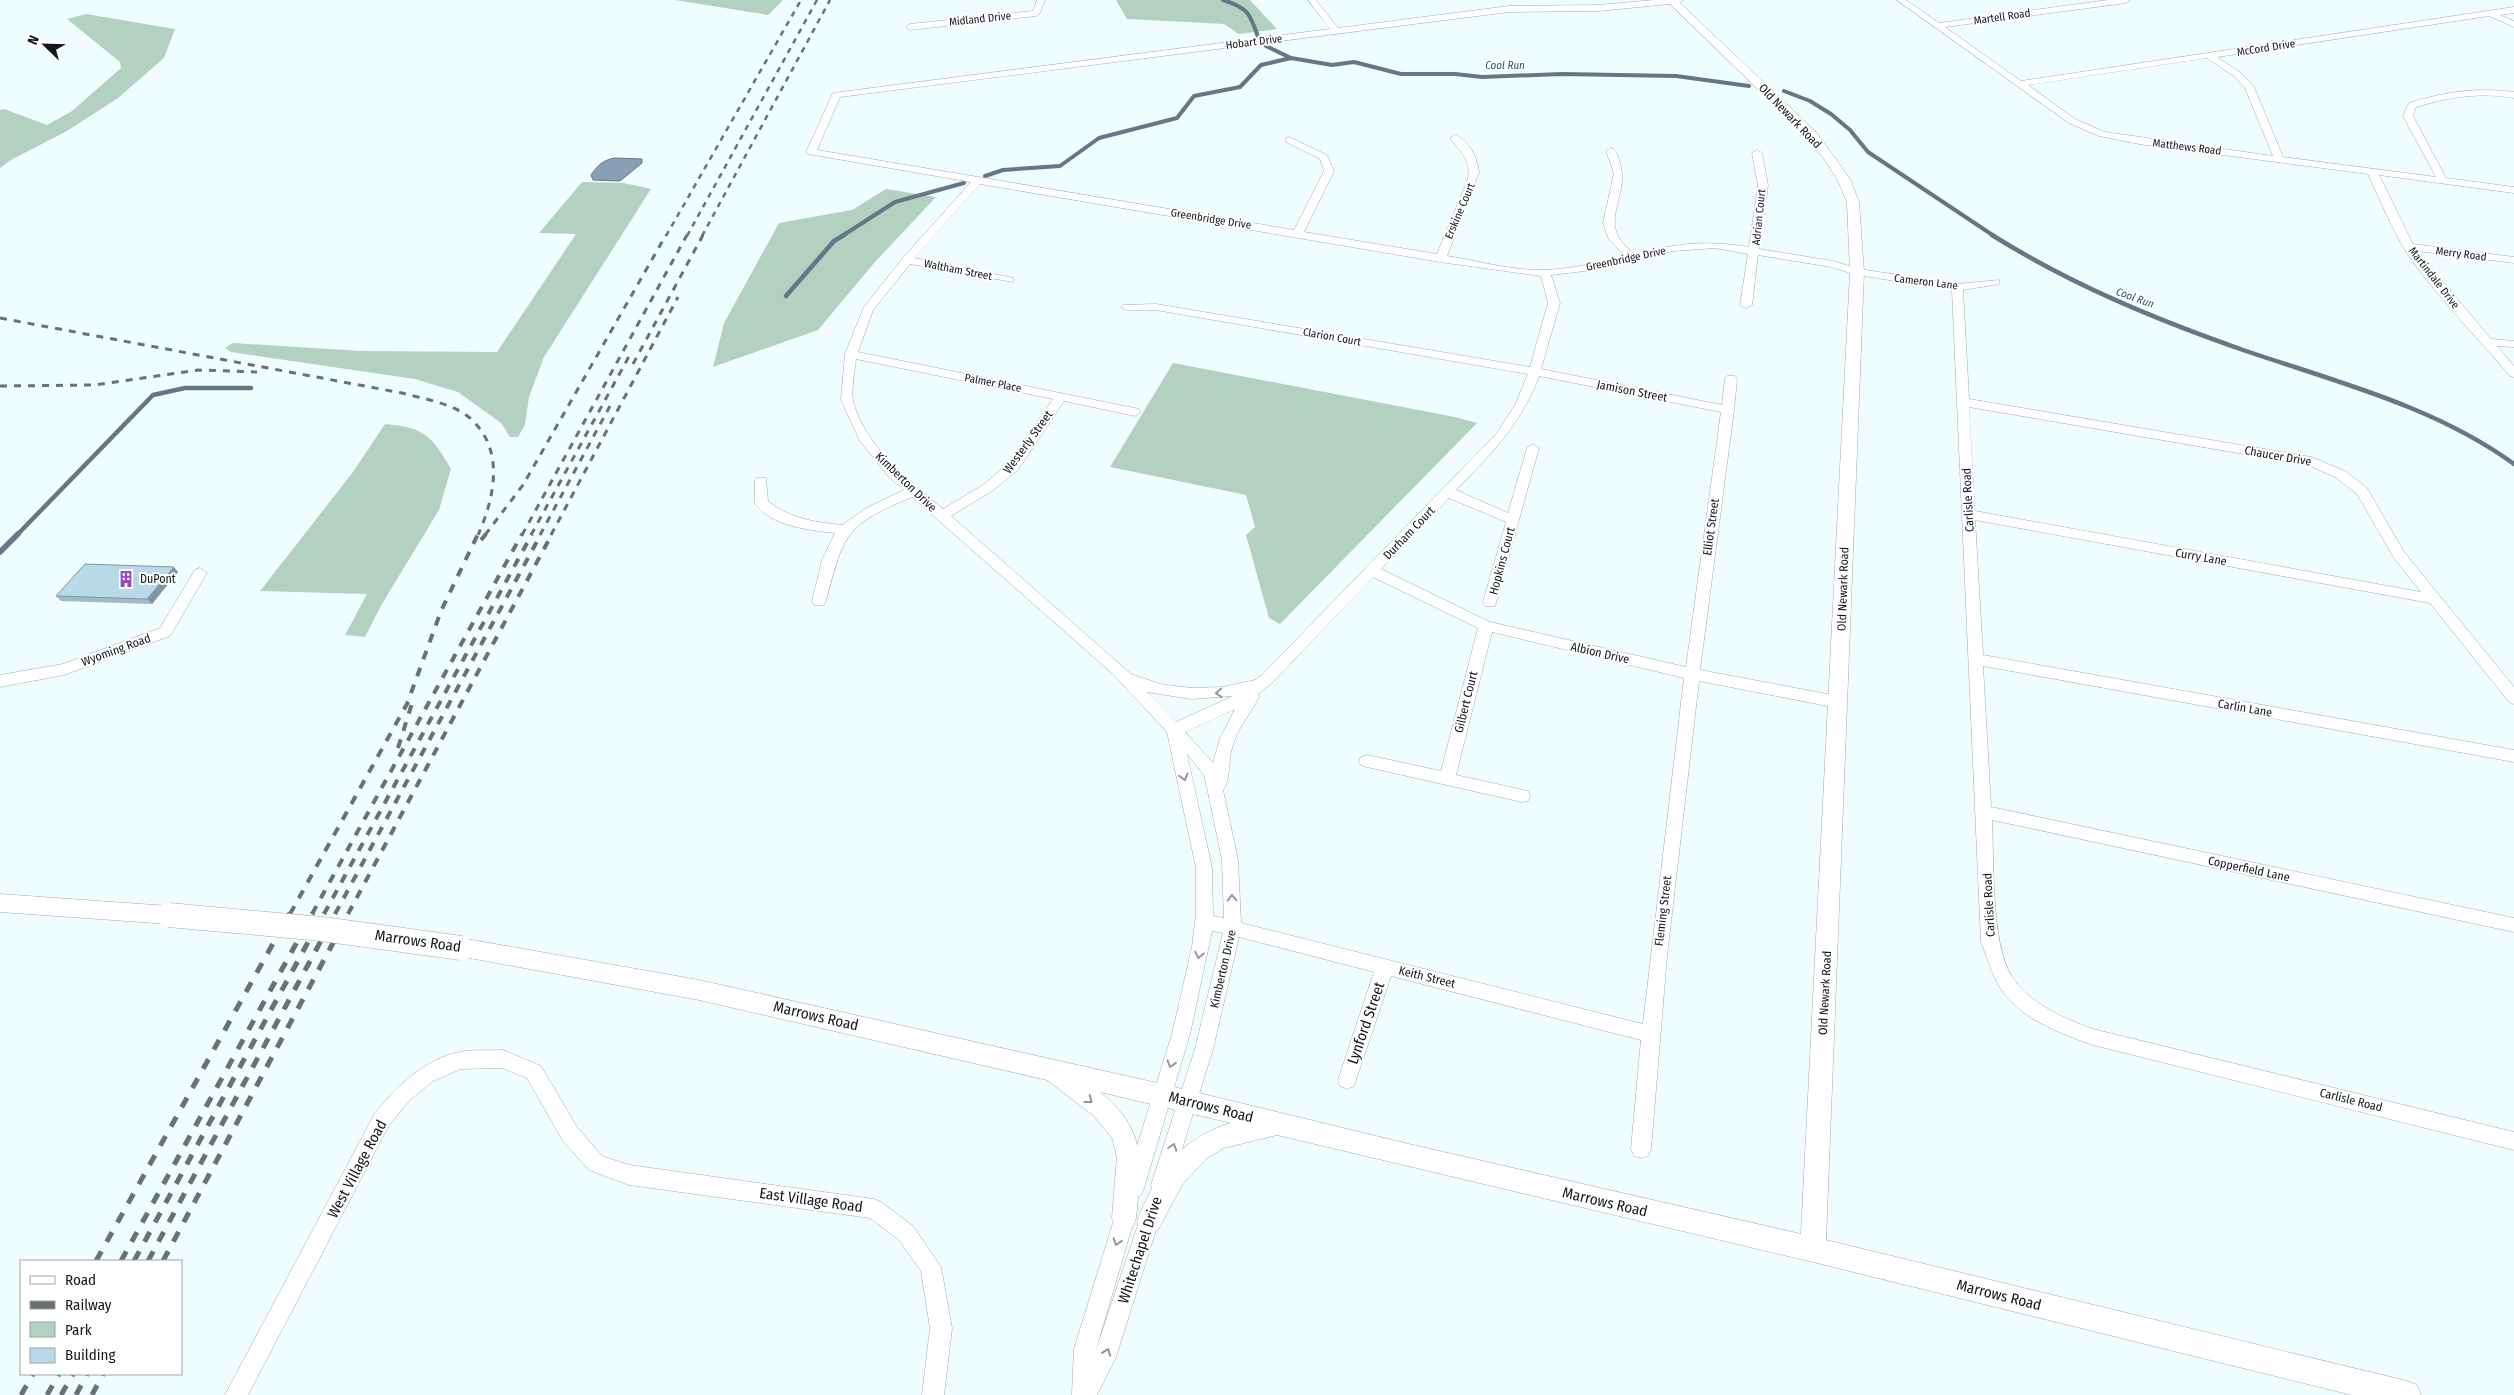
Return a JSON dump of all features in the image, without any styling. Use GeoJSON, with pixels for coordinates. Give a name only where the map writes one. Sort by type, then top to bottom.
{"type":"FeatureCollection","features":[{"type":"Feature","properties":{"kind":"street","name":"Midland Drive"},"geometry":{"type":"LineString","coordinates":[[910,27],[1036,13],[1041,0]]}},
{"type":"Feature","properties":{"kind":"street"},"geometry":{"type":"LineString","coordinates":[[1312,0],[1336,32]]}},
{"type":"Feature","properties":{"kind":"street","name":"Hobart Drive"},"geometry":{"type":"LineString","coordinates":[[836,95],[1518,8],[1599,8],[1674,0]]}},
{"type":"Feature","properties":{"kind":"street","name":"Old Newark Road"},"geometry":{"type":"LineString","coordinates":[[1674,0],[1812,135],[1831,160],[1849,192],[1855,212],[1857,272],[1813,1249]]}},
{"type":"Feature","properties":{"kind":"street","name":"Matthews Road"},"geometry":{"type":"LineString","coordinates":[[1900,0],[2072,122],[2102,134],[2139,141],[2514,190]]}},
{"type":"Feature","properties":{"kind":"street","name":"Martell Road"},"geometry":{"type":"LineString","coordinates":[[1937,26],[2126,0]]}},
{"type":"Feature","properties":{"kind":"street","name":"McCord Drive"},"geometry":{"type":"LineString","coordinates":[[2018,84],[2514,10]]}},
{"type":"Feature","properties":{"kind":"street"},"geometry":{"type":"LineString","coordinates":[[2491,14],[2514,24]]}},
{"type":"Feature","properties":{"kind":"street"},"geometry":{"type":"LineString","coordinates":[[2209,56],[2238,75],[2249,87],[2279,159]]}},
{"type":"Feature","properties":{"kind":"street"},"geometry":{"type":"LineString","coordinates":[[2443,181],[2408,116],[2412,105],[2438,96],[2455,94],[2488,91],[2514,95]]}},
{"type":"Feature","properties":{"kind":"street","name":"Greenbridge Drive"},"geometry":{"type":"LineString","coordinates":[[836,95],[811,152],[1298,233],[1440,259],[1545,273],[1593,267],[1673,248],[1754,255],[1826,272],[1857,272]]}},
{"type":"Feature","properties":{"kind":"street","name":"Erskine Court"},"geometry":{"type":"LineString","coordinates":[[1440,259],[1473,179],[1475,167],[1467,150],[1455,138]]}},
{"type":"Feature","properties":{"kind":"street"},"geometry":{"type":"LineString","coordinates":[[1289,140],[1324,157],[1329,171],[1298,233]]}},
{"type":"Feature","properties":{"kind":"street"},"geometry":{"type":"LineString","coordinates":[[1611,151],[1619,173],[1608,223],[1609,230],[1622,250],[1636,258]]}},
{"type":"Feature","properties":{"kind":"street","name":"Adrian Court"},"geometry":{"type":"LineString","coordinates":[[1746,304],[1763,185],[1757,153]]}},
{"type":"Feature","properties":{"kind":"street","name":"Martindale Drive"},"geometry":{"type":"LineString","coordinates":[[2372,172],[2409,247],[2486,342],[2514,373]]}},
{"type":"Feature","properties":{"kind":"street","name":"Kimberton Drive"},"geometry":{"type":"LineString","coordinates":[[978,180],[907,260],[868,309],[851,354],[847,400],[852,415],[864,438],[880,459],[913,491],[1125,678],[1202,760],[1211,773],[1230,860],[1233,927],[1204,1049],[1188,1101]]}},
{"type":"Feature","properties":{"kind":"street","name":"Merry Road"},"geometry":{"type":"LineString","coordinates":[[2409,247],[2514,260]]}},
{"type":"Feature","properties":{"kind":"street","name":"Waltham Street"},"geometry":{"type":"LineString","coordinates":[[907,260],[1009,280]]}},
{"type":"Feature","properties":{"kind":"street","name":"Cameron Lane"},"geometry":{"type":"LineString","coordinates":[[1857,272],[1957,287],[1995,282]]}},
{"type":"Feature","properties":{"kind":"street","name":"Durham Court"},"geometry":{"type":"LineString","coordinates":[[1174,730],[1236,702],[1266,680],[1448,492],[1513,420],[1522,406],[1536,372],[1554,303],[1552,289],[1545,273]]}},
{"type":"Feature","properties":{"kind":"street","name":"Carlisle Road"},"geometry":{"type":"LineString","coordinates":[[1957,287],[1990,942],[2006,981],[2032,1007],[2058,1025],[2093,1037],[2514,1140]]}},
{"type":"Feature","properties":{"kind":"street","name":"Clarion Court"},"geometry":{"type":"LineString","coordinates":[[1127,307],[1156,307],[1536,372]]}},
{"type":"Feature","properties":{"kind":"street"},"geometry":{"type":"LineString","coordinates":[[2486,342],[2514,344]]}},
{"type":"Feature","properties":{"kind":"street","name":"Palmer Place"},"geometry":{"type":"LineString","coordinates":[[851,354],[1135,412]]}},
{"type":"Feature","properties":{"kind":"street","name":"Jamison Street"},"geometry":{"type":"LineString","coordinates":[[1536,372],[1728,410]]}},
{"type":"Feature","properties":{"kind":"street","name":"Elliot Street"},"geometry":{"type":"LineString","coordinates":[[1690,674],[1732,380]]}},
{"type":"Feature","properties":{"kind":"street","name":"Westerly Street"},"geometry":{"type":"LineString","coordinates":[[941,516],[981,492],[1003,476],[1013,466],[1061,396]]}},
{"type":"Feature","properties":{"kind":"street","name":"Chaucer Drive"},"geometry":{"type":"LineString","coordinates":[[1963,402],[2312,461],[2326,466],[2362,490],[2399,556],[2514,698]]}},
{"type":"Feature","properties":{"kind":"street","name":"Hopkins Court"},"geometry":{"type":"LineString","coordinates":[[1490,602],[1533,448]]}},
{"type":"Feature","properties":{"kind":"street"},"geometry":{"type":"LineString","coordinates":[[761,481],[762,503],[777,516],[788,521],[845,530]]}},
{"type":"Feature","properties":{"kind":"street"},"geometry":{"type":"LineString","coordinates":[[819,601],[831,554],[845,530],[866,514],[913,491]]}},
{"type":"Feature","properties":{"kind":"street","name":"Hopkins Court"},"geometry":{"type":"LineString","coordinates":[[1448,492],[1513,520]]}},
{"type":"Feature","properties":{"kind":"street","name":"Curry Lane"},"geometry":{"type":"LineString","coordinates":[[1968,514],[2434,599]]}},
{"type":"Feature","properties":{"kind":"street","name":"Albion Drive"},"geometry":{"type":"LineString","coordinates":[[1372,571],[1486,626],[1690,674],[1838,702]]}},
{"type":"Feature","properties":{"kind":"street","name":"Wyoming Road"},"geometry":{"type":"LineString","coordinates":[[0,681],[34,678],[58,671],[165,632],[200,573]]}},
{"type":"Feature","properties":{"kind":"street","name":"Gilbert Court"},"geometry":{"type":"LineString","coordinates":[[1447,779],[1486,626]]}},
{"type":"Feature","properties":{"kind":"street","name":"Carlin Lane"},"geometry":{"type":"LineString","coordinates":[[1976,659],[2514,756]]}},
{"type":"Feature","properties":{"kind":"street","name":"Fleming Street"},"geometry":{"type":"LineString","coordinates":[[1641,1149],[1649,1034],[1690,674]]}},
{"type":"Feature","properties":{"kind":"street"},"geometry":{"type":"LineString","coordinates":[[1125,678],[1146,687],[1207,693],[1228,692],[1266,680]]}},
{"type":"Feature","properties":{"kind":"street"},"geometry":{"type":"LineString","coordinates":[[1219,806],[1219,768],[1222,749],[1243,707],[1266,680]]}},
{"type":"Feature","properties":{"kind":"street"},"geometry":{"type":"LineString","coordinates":[[1162,1095],[1183,1024],[1204,923],[1204,868],[1174,730]]}},
{"type":"Feature","properties":{"kind":"street"},"geometry":{"type":"LineString","coordinates":[[1367,760],[1522,796]]}},
{"type":"Feature","properties":{"kind":"street","name":"Copperfield Lane"},"geometry":{"type":"LineString","coordinates":[[1984,812],[2514,925]]}},
{"type":"Feature","properties":{"kind":"street","name":"Marrows Road"},"geometry":{"type":"LineString","coordinates":[[0,903],[303,926],[461,948],[699,990],[1188,1101],[1813,1249],[2407,1395]]}},
{"type":"Feature","properties":{"kind":"street","name":"Keith Street"},"geometry":{"type":"LineString","coordinates":[[1204,923],[1233,927],[1649,1034]]}},
{"type":"Feature","properties":{"kind":"street","name":"Lynford Street"},"geometry":{"type":"LineString","coordinates":[[1347,1080],[1385,966]]}},
{"type":"Feature","properties":{"kind":"street","name":"West Village Road"},"geometry":{"type":"LineString","coordinates":[[236,1395],[382,1119],[402,1095],[426,1075],[460,1060],[503,1059],[534,1072],[570,1134],[596,1162],[629,1175]]}},
{"type":"Feature","properties":{"kind":"street"},"geometry":{"type":"LineString","coordinates":[[1051,1070],[1106,1112],[1121,1128],[1129,1156],[1124,1218]]}},
{"type":"Feature","properties":{"kind":"street","name":"Whitechapel Drive"},"geometry":{"type":"LineString","coordinates":[[1084,1395],[1085,1349],[1162,1095]]}},
{"type":"Feature","properties":{"kind":"street","name":"Whitechapel Drive"},"geometry":{"type":"LineString","coordinates":[[1084,1395],[1105,1357],[1188,1101]]}},
{"type":"Feature","properties":{"kind":"street"},"geometry":{"type":"LineString","coordinates":[[1149,1220],[1175,1172],[1192,1153],[1209,1142],[1276,1123]]}},
{"type":"Feature","properties":{"kind":"street","name":"East Village Road"},"geometry":{"type":"LineString","coordinates":[[629,1175],[874,1209],[906,1233],[931,1267],[941,1328],[934,1395]]}},
{"type":"Feature","properties":{"kind":"green space"},"geometry":{"type":"Polygon","coordinates":[[[675,0],[783,0],[768,15],[675,0]]]}},
{"type":"Feature","properties":{"kind":"green space"},"geometry":{"type":"Polygon","coordinates":[[[1116,0],[1250,0],[1277,29],[1239,34],[1224,24],[1127,19],[1116,0]]]}},
{"type":"Feature","properties":{"kind":"green space"},"geometry":{"type":"Polygon","coordinates":[[[86,14],[175,29],[164,58],[118,98],[67,131],[11,160],[0,168],[0,110],[4,109],[47,125],[72,111],[121,68],[120,62],[67,19],[86,14]]]}},
{"type":"Feature","properties":{"kind":"green space"},"geometry":{"type":"Polygon","coordinates":[[[582,182],[624,183],[651,189],[544,357],[529,397],[525,425],[518,437],[510,437],[501,423],[458,392],[415,379],[231,352],[225,348],[233,343],[361,351],[497,352],[576,234],[539,233],[582,182]]]}},
{"type":"Feature","properties":{"kind":"green space"},"geometry":{"type":"Polygon","coordinates":[[[886,189],[936,197],[875,262],[818,330],[713,367],[724,323],[779,223],[852,210],[886,189]]]}},
{"type":"Feature","properties":{"kind":"green space"},"geometry":{"type":"Polygon","coordinates":[[[1173,363],[1455,417],[1477,423],[1280,624],[1269,618],[1246,535],[1255,527],[1246,495],[1110,467],[1173,363]]]}},
{"type":"Feature","properties":{"kind":"green space"},"geometry":{"type":"Polygon","coordinates":[[[385,424],[398,425],[426,435],[438,448],[451,469],[439,510],[382,604],[365,637],[345,635],[367,594],[260,591],[353,472],[385,424]]]}},
{"type":"Feature","properties":{"kind":"water"},"geometry":{"type":"Polygon","coordinates":[[[615,158],[642,159],[642,163],[620,181],[593,180],[591,175],[599,166],[607,160],[615,158]]]}},
{"type":"Feature","properties":{"kind":"building","name":"DuPont"},"geometry":{"type":"Polygon","coordinates":[[[85,564],[174,567],[147,599],[56,596],[85,564]]]}},
{"type":"Feature","properties":{"kind":"waterway","name":"Cool Run"},"geometry":{"type":"LineString","coordinates":[[1223,0],[1247,12],[1258,37]]}},
{"type":"Feature","properties":{"kind":"waterway","name":"Cool Run"},"geometry":{"type":"LineString","coordinates":[[1266,46],[1291,58]]}},
{"type":"Feature","properties":{"kind":"waterway"},"geometry":{"type":"LineString","coordinates":[[985,176],[1003,170],[1060,166],[1099,138],[1177,118],[1194,96],[1240,87],[1261,65],[1291,58]]}},
{"type":"Feature","properties":{"kind":"waterway","name":"Cool Run"},"geometry":{"type":"LineString","coordinates":[[1291,58],[1332,65],[1354,62],[1401,74],[1455,74],[1482,77],[1562,74],[1676,76],[1749,86]]}},
{"type":"Feature","properties":{"kind":"waterway","name":"Cool Run"},"geometry":{"type":"LineString","coordinates":[[1784,91],[1810,101],[1831,114],[1850,130],[1868,152],[1994,236]]}},
{"type":"Feature","properties":{"kind":"waterway"},"geometry":{"type":"LineString","coordinates":[[842,236],[895,202],[964,183]]}},
{"type":"Feature","properties":{"kind":"waterway"},"geometry":{"type":"LineString","coordinates":[[786,296],[834,241],[844,235]]}},
{"type":"Feature","properties":{"kind":"waterway","name":"Cool Run"},"geometry":{"type":"LineString","coordinates":[[1992,235],[2084,286],[2148,314],[2246,351],[2350,385],[2419,411],[2484,444],[2514,464]]}},
{"type":"Feature","properties":{"kind":"waterway"},"geometry":{"type":"LineString","coordinates":[[17,535],[153,395],[185,388],[251,388]]}},
{"type":"Feature","properties":{"kind":"waterway"},"geometry":{"type":"LineString","coordinates":[[0,552],[17,535]]}},
{"type":"Feature","properties":{"kind":"railway"},"geometry":{"type":"LineString","coordinates":[[666,236],[801,0]]}},
{"type":"Feature","properties":{"kind":"railway"},"geometry":{"type":"LineString","coordinates":[[687,236],[817,0]]}},
{"type":"Feature","properties":{"kind":"railway"},"geometry":{"type":"LineString","coordinates":[[702,236],[830,0]]}},
{"type":"Feature","properties":{"kind":"railway"},"geometry":{"type":"LineString","coordinates":[[485,535],[523,485],[666,235]]}},
{"type":"Feature","properties":{"kind":"railway"},"geometry":{"type":"LineString","coordinates":[[522,535],[687,235]]}},
{"type":"Feature","properties":{"kind":"railway"},"geometry":{"type":"LineString","coordinates":[[633,364],[703,235]]}},
{"type":"Feature","properties":{"kind":"railway"},"geometry":{"type":"LineString","coordinates":[[551,535],[678,297]]}},
{"type":"Feature","properties":{"kind":"railway"},"geometry":{"type":"LineString","coordinates":[[0,318],[402,393],[438,402],[455,409],[470,418],[481,430],[488,444],[492,459],[494,474],[492,489],[489,505],[478,535]]}},
{"type":"Feature","properties":{"kind":"railway"},"geometry":{"type":"LineString","coordinates":[[531,535],[632,351]]}},
{"type":"Feature","properties":{"kind":"railway"},"geometry":{"type":"LineString","coordinates":[[0,386],[95,385],[198,370],[257,372]]}},
{"type":"Feature","properties":{"kind":"railway"},"geometry":{"type":"LineString","coordinates":[[540,535],[610,406]]}},
{"type":"Feature","properties":{"kind":"railway"},"geometry":{"type":"LineString","coordinates":[[290,914],[407,704],[441,611],[478,534]]}},
{"type":"Feature","properties":{"kind":"railway"},"geometry":{"type":"LineString","coordinates":[[481,540],[486,534]]}},
{"type":"Feature","properties":{"kind":"railway"},"geometry":{"type":"LineString","coordinates":[[312,914],[522,534]]}},
{"type":"Feature","properties":{"kind":"railway"},"geometry":{"type":"LineString","coordinates":[[324,914],[532,534]]}},
{"type":"Feature","properties":{"kind":"railway"},"geometry":{"type":"LineString","coordinates":[[335,914],[541,534]]}},
{"type":"Feature","properties":{"kind":"railway"},"geometry":{"type":"LineString","coordinates":[[348,914],[552,534]]}},
{"type":"Feature","properties":{"kind":"railway"},"geometry":{"type":"LineString","coordinates":[[398,748],[413,700]]}},
{"type":"Feature","properties":{"kind":"railway"},"geometry":{"type":"LineString","coordinates":[[97,1260],[290,913]]}},
{"type":"Feature","properties":{"kind":"railway"},"geometry":{"type":"LineString","coordinates":[[122,1260],[313,913]]}},
{"type":"Feature","properties":{"kind":"railway"},"geometry":{"type":"LineString","coordinates":[[135,1260],[324,913]]}},
{"type":"Feature","properties":{"kind":"railway"},"geometry":{"type":"LineString","coordinates":[[149,1260],[336,913]]}},
{"type":"Feature","properties":{"kind":"railway"},"geometry":{"type":"LineString","coordinates":[[164,1260],[349,913]]}},
{"type":"Feature","properties":{"kind":"railway"},"geometry":{"type":"LineString","coordinates":[[21,1395],[32,1375]]}},
{"type":"Feature","properties":{"kind":"railway"},"geometry":{"type":"LineString","coordinates":[[47,1395],[58,1375]]}},
{"type":"Feature","properties":{"kind":"railway"},"geometry":{"type":"LineString","coordinates":[[61,1395],[72,1375]]}},
{"type":"Feature","properties":{"kind":"railway"},"geometry":{"type":"LineString","coordinates":[[76,1395],[86,1375]]}},
{"type":"Feature","properties":{"kind":"railway"},"geometry":{"type":"LineString","coordinates":[[92,1395],[102,1375]]}},
{"type":"Feature","properties":{"kind":"place","name":"DuPont"},"geometry":{"type":"Point","coordinates":[126,579]}}]}
